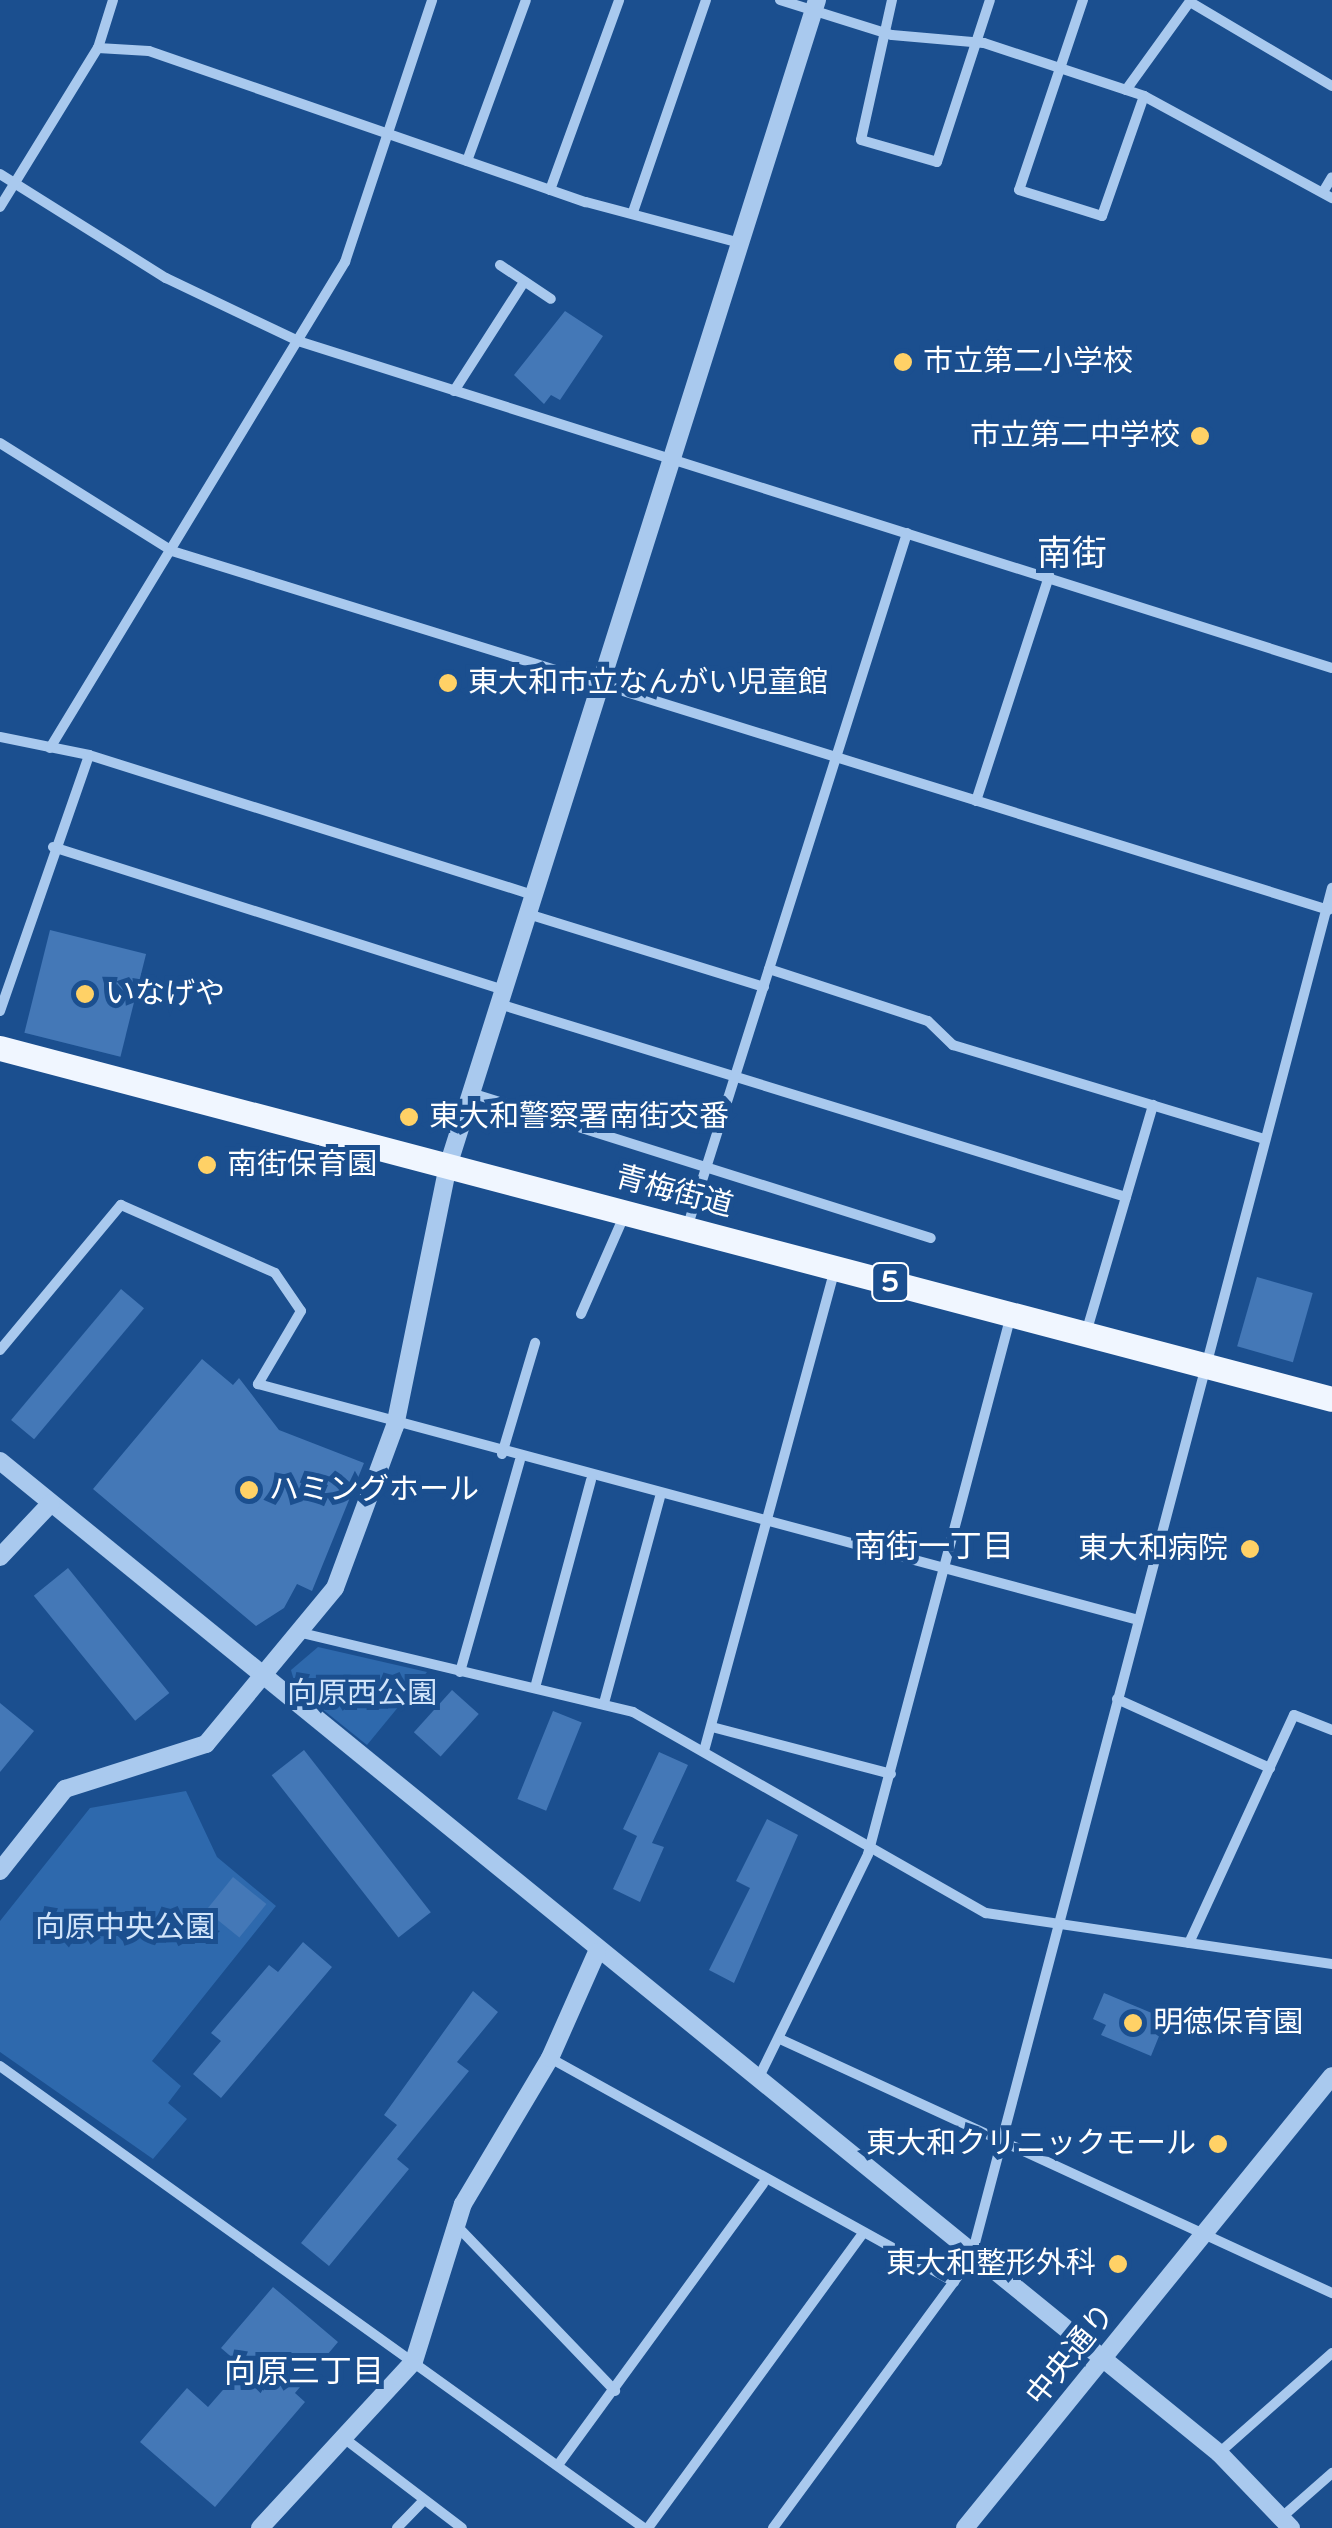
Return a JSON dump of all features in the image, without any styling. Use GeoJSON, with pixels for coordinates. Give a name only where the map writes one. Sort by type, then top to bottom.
{"type":"FeatureCollection","features":[{"type":"Feature","properties":{"kind":"main road","name":"青梅街道"},"geometry":{"type":"LineString","coordinates":[[0,1048],[1332,1399]]}},
{"type":"Feature","properties":{"kind":"street"},"geometry":{"type":"LineString","coordinates":[[0,206],[98,48],[113,0]]}},
{"type":"Feature","properties":{"kind":"street"},"geometry":{"type":"LineString","coordinates":[[50,748],[345,262],[432,0]]}},
{"type":"Feature","properties":{"kind":"street"},"geometry":{"type":"LineString","coordinates":[[468,161],[526,0]]}},
{"type":"Feature","properties":{"kind":"street"},"geometry":{"type":"LineString","coordinates":[[550,190],[619,0]]}},
{"type":"Feature","properties":{"kind":"street"},"geometry":{"type":"LineString","coordinates":[[634,212],[706,0]]}},
{"type":"Feature","properties":{"kind":"street"},"geometry":{"type":"LineString","coordinates":[[780,0],[815,6],[883,32],[976,43],[1058,68],[1144,96],[1328,195],[1332,177]]}},
{"type":"Feature","properties":{"kind":"street"},"geometry":{"type":"LineString","coordinates":[[892,0],[883,32],[879,86],[860,140],[937,162],[990,0]]}},
{"type":"Feature","properties":{"kind":"street"},"geometry":{"type":"LineString","coordinates":[[1083,0],[1021,191],[1102,216],[1144,96]]}},
{"type":"Feature","properties":{"kind":"street"},"geometry":{"type":"LineString","coordinates":[[1126,90],[1190,1],[1332,86]]}},
{"type":"Feature","properties":{"kind":"street"},"geometry":{"type":"LineString","coordinates":[[0,1872],[65,1788],[188,1755],[306,1634],[336,1588],[395,1426],[448,1166],[815,6]]}},
{"type":"Feature","properties":{"kind":"street"},"geometry":{"type":"LineString","coordinates":[[98,48],[149,52],[550,190],[740,243]]}},
{"type":"Feature","properties":{"kind":"street"},"geometry":{"type":"LineString","coordinates":[[0,174],[166,278],[298,341],[1332,668]]}},
{"type":"Feature","properties":{"kind":"street"},"geometry":{"type":"LineString","coordinates":[[500,265],[551,299]]}},
{"type":"Feature","properties":{"kind":"street"},"geometry":{"type":"LineString","coordinates":[[454,391],[524,282]]}},
{"type":"Feature","properties":{"kind":"street"},"geometry":{"type":"LineString","coordinates":[[0,444],[172,552],[1329,910]]}},
{"type":"Feature","properties":{"kind":"street"},"geometry":{"type":"LineString","coordinates":[[687,1229],[907,534]]}},
{"type":"Feature","properties":{"kind":"street"},"geometry":{"type":"LineString","coordinates":[[976,802],[1049,576]]}},
{"type":"Feature","properties":{"kind":"street"},"geometry":{"type":"LineString","coordinates":[[0,737],[89,755],[764,987]]}},
{"type":"Feature","properties":{"kind":"street"},"geometry":{"type":"LineString","coordinates":[[0,1011],[53,847],[89,755]]}},
{"type":"Feature","properties":{"kind":"street"},"geometry":{"type":"LineString","coordinates":[[53,847],[735,1076],[1126,1197]]}},
{"type":"Feature","properties":{"kind":"street"},"geometry":{"type":"LineString","coordinates":[[773,2528],[972,2258],[1332,888]]}},
{"type":"Feature","properties":{"kind":"street"},"geometry":{"type":"LineString","coordinates":[[769,970],[928,1021],[953,1044],[1266,1140]]}},
{"type":"Feature","properties":{"kind":"street"},"geometry":{"type":"LineString","coordinates":[[471,1094],[931,1238]]}},
{"type":"Feature","properties":{"kind":"street"},"geometry":{"type":"LineString","coordinates":[[1086,1334],[1154,1105]]}},
{"type":"Feature","properties":{"kind":"street"},"geometry":{"type":"LineString","coordinates":[[0,1350],[122,1205],[275,1272],[300,1311],[258,1384],[591,1480],[1138,1620]]}},
{"type":"Feature","properties":{"kind":"street"},"geometry":{"type":"LineString","coordinates":[[581,1314],[626,1213]]}},
{"type":"Feature","properties":{"kind":"street"},"geometry":{"type":"LineString","coordinates":[[704,1751],[836,1268]]}},
{"type":"Feature","properties":{"kind":"street"},"geometry":{"type":"LineString","coordinates":[[756,2082],[780,2040],[868,1854],[1011,1314]]}},
{"type":"Feature","properties":{"kind":"street"},"geometry":{"type":"LineString","coordinates":[[502,1454],[535,1343]]}},
{"type":"Feature","properties":{"kind":"street"},"geometry":{"type":"LineString","coordinates":[[460,1672],[520,1460]]}},
{"type":"Feature","properties":{"kind":"street"},"geometry":{"type":"LineString","coordinates":[[0,1461],[262,1682],[972,2258],[1219,2453],[1286,2522],[1332,2473]]}},
{"type":"Feature","properties":{"kind":"street"},"geometry":{"type":"LineString","coordinates":[[536,1684],[591,1480]]}},
{"type":"Feature","properties":{"kind":"street"},"geometry":{"type":"LineString","coordinates":[[604,1703],[660,1497]]}},
{"type":"Feature","properties":{"kind":"street"},"geometry":{"type":"LineString","coordinates":[[0,1558],[51,1503]]}},
{"type":"Feature","properties":{"kind":"street"},"geometry":{"type":"LineString","coordinates":[[306,1634],[460,1672],[536,1684],[604,1703],[704,1751],[868,1854],[882,1852],[986,1913],[1332,1964]]}},
{"type":"Feature","properties":{"kind":"street"},"geometry":{"type":"LineString","coordinates":[[1117,1699],[1270,1768]]}},
{"type":"Feature","properties":{"kind":"street"},"geometry":{"type":"LineString","coordinates":[[1189,1942],[1294,1715],[1332,1730]]}},
{"type":"Feature","properties":{"kind":"street"},"geometry":{"type":"LineString","coordinates":[[712,1727],[891,1774]]}},
{"type":"Feature","properties":{"kind":"street"},"geometry":{"type":"LineString","coordinates":[[260,2528],[414,2361],[456,2224],[550,2058],[597,1952]]}},
{"type":"Feature","properties":{"kind":"street"},"geometry":{"type":"LineString","coordinates":[[780,2040],[1202,2236],[1332,2292]]}},
{"type":"Feature","properties":{"kind":"street"},"geometry":{"type":"LineString","coordinates":[[550,2058],[764,2184],[954,2282]]}},
{"type":"Feature","properties":{"kind":"street"},"geometry":{"type":"LineString","coordinates":[[0,2066],[646,2528],[863,2233]]}},
{"type":"Feature","properties":{"kind":"street","name":"中央通り"},"geometry":{"type":"LineString","coordinates":[[965,2528],[1332,2076]]}},
{"type":"Feature","properties":{"kind":"street"},"geometry":{"type":"LineString","coordinates":[[558,2465],[764,2184]]}},
{"type":"Feature","properties":{"kind":"street"},"geometry":{"type":"LineString","coordinates":[[456,2224],[615,2390]]}},
{"type":"Feature","properties":{"kind":"street"},"geometry":{"type":"LineString","coordinates":[[1219,2453],[1332,2353]]}},
{"type":"Feature","properties":{"kind":"street"},"geometry":{"type":"LineString","coordinates":[[345,2438],[462,2528]]}},
{"type":"Feature","properties":{"kind":"street"},"geometry":{"type":"LineString","coordinates":[[397,2528],[424,2500]]}},
{"type":"Feature","properties":{"kind":"green space","name":"向原西公園"},"geometry":{"type":"Polygon","coordinates":[[[318,1647],[427,1672],[367,1745],[296,1688],[291,1670],[318,1647]]]}},
{"type":"Feature","properties":{"kind":"green space","name":"向原中央公園"},"geometry":{"type":"Polygon","coordinates":[[[186,1791],[217,1857],[276,1906],[152,2061],[181,2086],[168,2103],[187,2119],[153,2159],[0,2052],[0,1921],[90,1808],[186,1791]]]}},
{"type":"Feature","properties":{"kind":"building"},"geometry":{"type":"Polygon","coordinates":[[[565,311],[603,336],[560,400],[551,395],[544,404],[514,375],[565,311]]]}},
{"type":"Feature","properties":{"kind":"building","name":"いなげや"},"geometry":{"type":"Polygon","coordinates":[[[50,930],[146,954],[120,1057],[24,1033],[50,930]]]}},
{"type":"Feature","properties":{"kind":"building"},"geometry":{"type":"Polygon","coordinates":[[[1257,1277],[1313,1293],[1293,1362],[1237,1346],[1257,1277]]]}},
{"type":"Feature","properties":{"kind":"building"},"geometry":{"type":"Polygon","coordinates":[[[121,1289],[144,1308],[34,1439],[11,1420],[121,1289]]]}},
{"type":"Feature","properties":{"kind":"building","name":"ハミングホール"},"geometry":{"type":"Polygon","coordinates":[[[202,1359],[233,1385],[239,1378],[279,1430],[364,1463],[312,1591],[297,1584],[284,1608],[256,1626],[93,1489],[202,1359]]]}},
{"type":"Feature","properties":{"kind":"building"},"geometry":{"type":"Polygon","coordinates":[[[68,1568],[169,1693],[135,1721],[34,1596],[68,1568]]]}},
{"type":"Feature","properties":{"kind":"building"},"geometry":{"type":"Polygon","coordinates":[[[452,1690],[479,1714],[441,1756],[414,1732],[452,1690]]]}},
{"type":"Feature","properties":{"kind":"building"},"geometry":{"type":"Polygon","coordinates":[[[0,1703],[34,1731],[0,1772],[0,1703]]]}},
{"type":"Feature","properties":{"kind":"building"},"geometry":{"type":"Polygon","coordinates":[[[553,1711],[582,1723],[546,1811],[517,1799],[553,1711]]]}},
{"type":"Feature","properties":{"kind":"building"},"geometry":{"type":"Polygon","coordinates":[[[304,1750],[431,1912],[399,1938],[272,1775],[304,1750]]]}},
{"type":"Feature","properties":{"kind":"building"},"geometry":{"type":"Polygon","coordinates":[[[659,1752],[688,1765],[652,1843],[664,1847],[640,1902],[613,1889],[637,1836],[623,1829],[659,1752]]]}},
{"type":"Feature","properties":{"kind":"building"},"geometry":{"type":"Polygon","coordinates":[[[767,1819],[798,1835],[734,1983],[709,1970],[750,1888],[736,1881],[767,1819]]]}},
{"type":"Feature","properties":{"kind":"building"},"geometry":{"type":"Polygon","coordinates":[[[233,1877],[266,1904],[239,1937],[206,1910],[233,1877]]]}},
{"type":"Feature","properties":{"kind":"building"},"geometry":{"type":"Polygon","coordinates":[[[303,1942],[332,1967],[221,2098],[193,2074],[221,2041],[211,2033],[269,1965],[278,1972],[303,1942]]]}},
{"type":"Feature","properties":{"kind":"building"},"geometry":{"type":"Polygon","coordinates":[[[473,1991],[498,2012],[457,2062],[469,2071],[397,2159],[409,2169],[329,2266],[301,2243],[397,2125],[384,2115],[473,1991]]]}},
{"type":"Feature","properties":{"kind":"building","name":"明徳保育園"},"geometry":{"type":"Polygon","coordinates":[[[1104,1993],[1166,2019],[1151,2056],[1101,2035],[1106,2025],[1093,2019],[1104,1993]]]}},
{"type":"Feature","properties":{"kind":"building"},"geometry":{"type":"Polygon","coordinates":[[[273,2287],[338,2342],[295,2393],[305,2402],[215,2507],[140,2442],[187,2388],[208,2407],[243,2367],[221,2348],[273,2287]]]}},
{"type":"Feature","properties":{"kind":"place","name":"市立第二小学校"},"geometry":{"type":"Point","coordinates":[903,362]}},
{"type":"Feature","properties":{"kind":"place","name":"市立第二中学校"},"geometry":{"type":"Point","coordinates":[1200,436]}},
{"type":"Feature","properties":{"kind":"place","name":"東大和市立なんがい児童館"},"geometry":{"type":"Point","coordinates":[448,683]}},
{"type":"Feature","properties":{"kind":"place","name":"いなげや"},"geometry":{"type":"Point","coordinates":[85,994]}},
{"type":"Feature","properties":{"kind":"place","name":"東大和警察署南街交番"},"geometry":{"type":"Point","coordinates":[409,1117]}},
{"type":"Feature","properties":{"kind":"place","name":"南街保育園"},"geometry":{"type":"Point","coordinates":[207,1165]}},
{"type":"Feature","properties":{"kind":"place","name":"ハミングホール"},"geometry":{"type":"Point","coordinates":[249,1490]}},
{"type":"Feature","properties":{"kind":"place","name":"東大和病院"},"geometry":{"type":"Point","coordinates":[1250,1549]}},
{"type":"Feature","properties":{"kind":"place","name":"明徳保育園"},"geometry":{"type":"Point","coordinates":[1133,2023]}},
{"type":"Feature","properties":{"kind":"place","name":"東大和クリニックモール"},"geometry":{"type":"Point","coordinates":[1218,2144]}},
{"type":"Feature","properties":{"kind":"place","name":"東大和整形外科"},"geometry":{"type":"Point","coordinates":[1118,2264]}},
{"type":"Feature","properties":{"kind":"district","name":"南街"},"geometry":{"type":"Point","coordinates":[1072,554]}},
{"type":"Feature","properties":{"kind":"district","name":"南街一丁目"},"geometry":{"type":"Point","coordinates":[934,1547]}},
{"type":"Feature","properties":{"kind":"district","name":"向原三丁目"},"geometry":{"type":"Point","coordinates":[304,2372]}}]}
